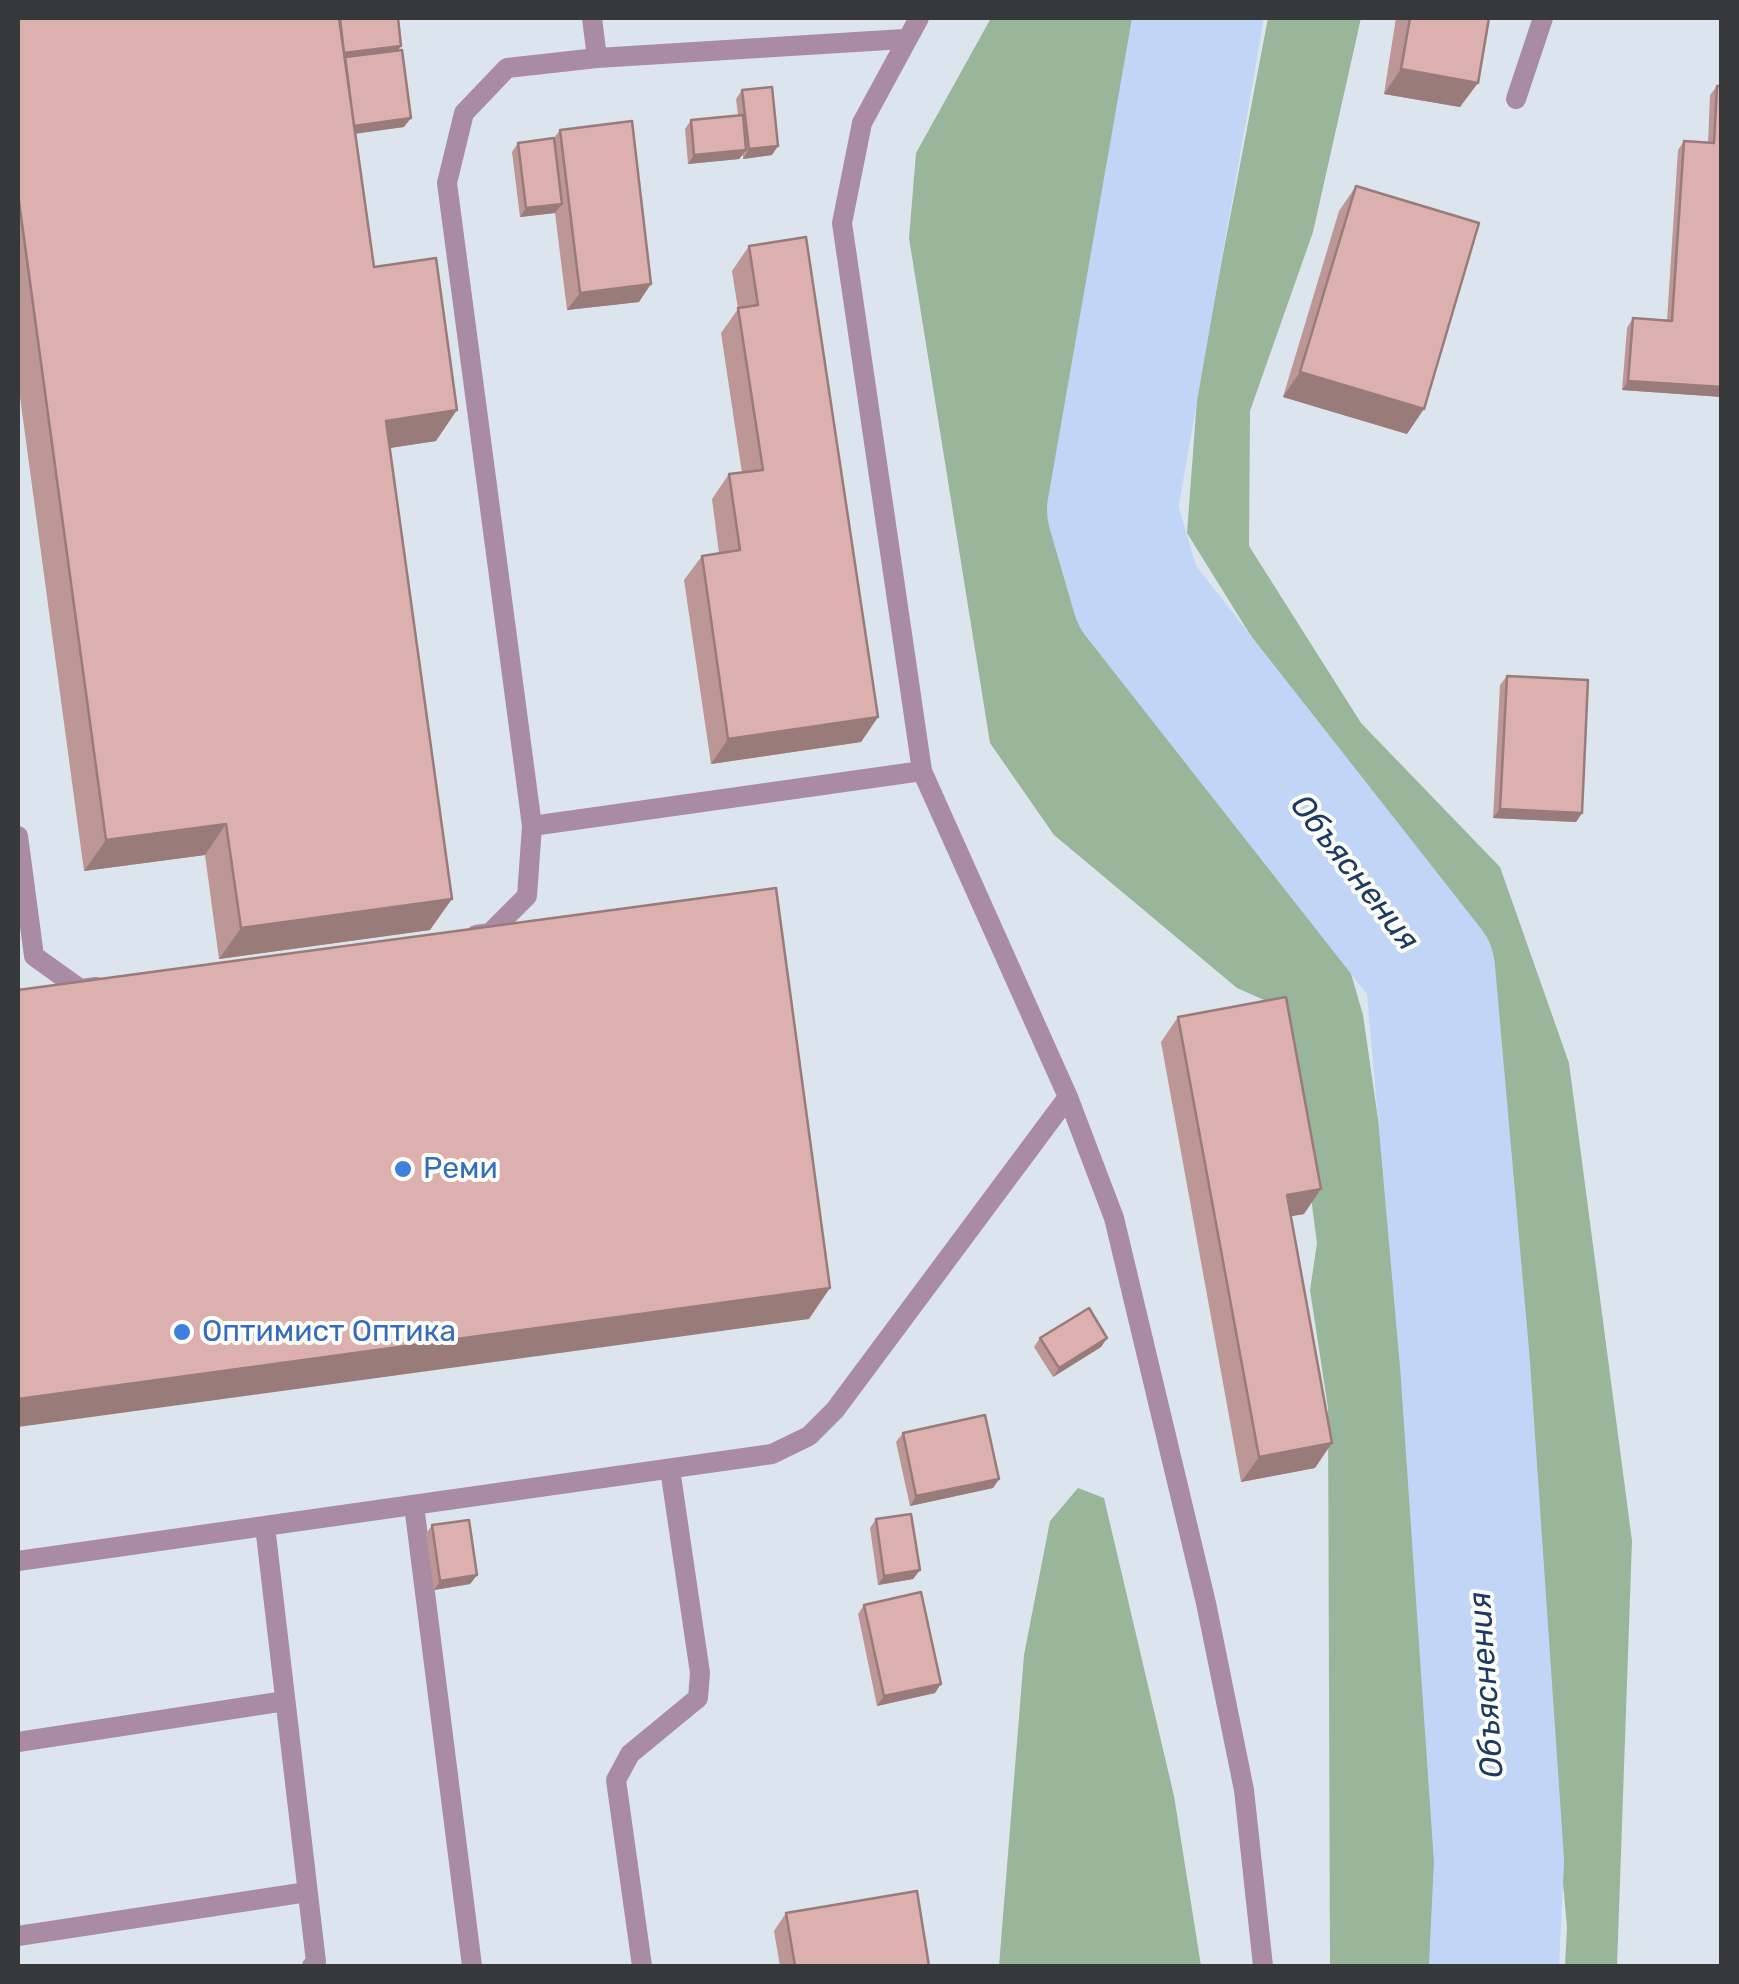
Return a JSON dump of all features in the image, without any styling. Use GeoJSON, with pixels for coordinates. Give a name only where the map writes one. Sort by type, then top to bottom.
{"type":"FeatureCollection","features":[{"type":"Feature","properties":{"kind":"lane"},"geometry":{"type":"LineString","coordinates":[[592,18],[597,58]]}},
{"type":"Feature","properties":{"kind":"lane"},"geometry":{"type":"LineString","coordinates":[[919,18],[904,39],[862,123],[842,223],[922,770],[1068,1096],[1114,1218],[1206,1602],[1244,1790],[1263,1966]]}},
{"type":"Feature","properties":{"kind":"lane"},"geometry":{"type":"LineString","coordinates":[[1516,99],[1543,18]]}},
{"type":"Feature","properties":{"kind":"lane"},"geometry":{"type":"LineString","coordinates":[[451,938],[490,933],[527,896],[532,826],[447,183],[464,114],[507,68],[597,58],[904,39]]}},
{"type":"Feature","properties":{"kind":"lane"},"geometry":{"type":"LineString","coordinates":[[532,826],[922,770]]}},
{"type":"Feature","properties":{"kind":"lane"},"geometry":{"type":"LineString","coordinates":[[18,836],[34,956],[80,989],[119,984]]}},
{"type":"Feature","properties":{"kind":"lane"},"geometry":{"type":"LineString","coordinates":[[18,1561],[772,1454],[809,1436],[835,1410],[1068,1096]]}},
{"type":"Feature","properties":{"kind":"lane"},"geometry":{"type":"LineString","coordinates":[[642,1966],[616,1780],[630,1754],[698,1698],[700,1673],[670,1468]]}},
{"type":"Feature","properties":{"kind":"lane"},"geometry":{"type":"LineString","coordinates":[[414,1505],[472,1966]]}},
{"type":"Feature","properties":{"kind":"lane"},"geometry":{"type":"LineString","coordinates":[[265,1526],[316,1962],[312,1966]]}},
{"type":"Feature","properties":{"kind":"lane"},"geometry":{"type":"LineString","coordinates":[[18,1742],[285,1701]]}},
{"type":"Feature","properties":{"kind":"lane"},"geometry":{"type":"LineString","coordinates":[[18,1936],[307,1892]]}},
{"type":"Feature","properties":{"kind":"shaded area"},"geometry":{"type":"Polygon","coordinates":[[[18,18],[1721,18],[1721,1966],[18,1966],[18,18]]]}},
{"type":"Feature","properties":{"kind":"green space"},"geometry":{"type":"Polygon","coordinates":[[[991,18],[1138,18],[1055,495],[1075,594],[1346,956],[1363,1015],[1409,1334],[1445,1883],[1440,1966],[1330,1966],[1328,1408],[1310,1290],[1317,1243],[1288,1023],[1273,1004],[1237,988],[1054,835],[990,743],[909,238],[916,153],[991,18]]]}},
{"type":"Feature","properties":{"kind":"green space"},"geometry":{"type":"Polygon","coordinates":[[[1268,18],[1361,18],[1313,232],[1250,411],[1249,546],[1361,723],[1500,867],[1569,1063],[1632,1541],[1617,1966],[1565,1966],[1567,1927],[1478,944],[1320,747],[1187,533],[1198,386],[1268,18]]]}},
{"type":"Feature","properties":{"kind":"green space"},"geometry":{"type":"Polygon","coordinates":[[[1078,1488],[1104,1498],[1174,1796],[1201,1966],[999,1966],[1024,1655],[1050,1521],[1078,1488]]]}},
{"type":"Feature","properties":{"kind":"building"},"geometry":{"type":"Polygon","coordinates":[[[18,18],[339,18],[374,267],[436,258],[457,410],[386,421],[452,899],[241,928],[226,824],[106,840],[18,194],[18,18]]]}},
{"type":"Feature","properties":{"kind":"building"},"geometry":{"type":"Polygon","coordinates":[[[398,18],[401,46],[344,53],[340,19],[398,18]]]}},
{"type":"Feature","properties":{"kind":"building"},"geometry":{"type":"Polygon","coordinates":[[[1410,18],[1489,18],[1478,83],[1401,69],[1410,18]]]}},
{"type":"Feature","properties":{"kind":"building"},"geometry":{"type":"Polygon","coordinates":[[[402,50],[411,118],[354,126],[345,57],[402,50]]]}},
{"type":"Feature","properties":{"kind":"building"},"geometry":{"type":"Polygon","coordinates":[[[1717,86],[1722,86],[1722,387],[1628,381],[1633,318],[1672,321],[1684,141],[1714,143],[1717,86]]]}},
{"type":"Feature","properties":{"kind":"building"},"geometry":{"type":"Polygon","coordinates":[[[772,87],[778,146],[749,149],[742,90],[772,87]]]}},
{"type":"Feature","properties":{"kind":"building"},"geometry":{"type":"Polygon","coordinates":[[[743,115],[746,150],[694,155],[691,120],[743,115]]]}},
{"type":"Feature","properties":{"kind":"building"},"geometry":{"type":"Polygon","coordinates":[[[632,121],[651,284],[580,293],[560,130],[632,121]]]}},
{"type":"Feature","properties":{"kind":"building"},"geometry":{"type":"Polygon","coordinates":[[[554,138],[562,204],[526,208],[518,143],[554,138]]]}},
{"type":"Feature","properties":{"kind":"building"},"geometry":{"type":"Polygon","coordinates":[[[1356,186],[1479,223],[1424,409],[1300,372],[1356,186]]]}},
{"type":"Feature","properties":{"kind":"building"},"geometry":{"type":"Polygon","coordinates":[[[806,237],[878,717],[728,739],[702,556],[740,550],[729,474],[763,470],[738,308],[758,305],[749,246],[806,237]]]}},
{"type":"Feature","properties":{"kind":"building"},"geometry":{"type":"Polygon","coordinates":[[[1507,676],[1588,680],[1582,813],[1500,809],[1507,676]]]}},
{"type":"Feature","properties":{"kind":"building","name":"Реми"},"geometry":{"type":"Polygon","coordinates":[[[776,888],[830,1288],[18,1399],[18,990],[776,888]]]}},
{"type":"Feature","properties":{"kind":"building"},"geometry":{"type":"Polygon","coordinates":[[[1286,997],[1321,1189],[1287,1195],[1332,1443],[1259,1457],[1178,1017],[1286,997]]]}},
{"type":"Feature","properties":{"kind":"building"},"geometry":{"type":"Polygon","coordinates":[[[1089,1308],[1107,1338],[1059,1368],[1040,1338],[1089,1308]]]}},
{"type":"Feature","properties":{"kind":"building"},"geometry":{"type":"Polygon","coordinates":[[[985,1415],[999,1479],[916,1496],[903,1433],[985,1415]]]}},
{"type":"Feature","properties":{"kind":"building"},"geometry":{"type":"Polygon","coordinates":[[[911,1514],[920,1570],[884,1576],[876,1519],[911,1514]]]}},
{"type":"Feature","properties":{"kind":"building"},"geometry":{"type":"Polygon","coordinates":[[[469,1520],[477,1575],[440,1581],[432,1525],[469,1520]]]}},
{"type":"Feature","properties":{"kind":"building"},"geometry":{"type":"Polygon","coordinates":[[[921,1592],[941,1684],[884,1696],[864,1605],[921,1592]]]}},
{"type":"Feature","properties":{"kind":"building"},"geometry":{"type":"Polygon","coordinates":[[[917,1891],[929,1966],[795,1966],[786,1913],[917,1891]]]}},
{"type":"Feature","properties":{"kind":"waterway","name":"Объяснения"},"geometry":{"type":"LineString","coordinates":[[1198,18],[1112,510],[1137,596],[1430,969],[1465,1364],[1499,1861],[1494,1966]]}},
{"type":"Feature","properties":{"kind":"place","name":"Реми"},"geometry":{"type":"Point","coordinates":[403,1169]}},
{"type":"Feature","properties":{"kind":"place","name":"Оптимист Оптика"},"geometry":{"type":"Point","coordinates":[182,1332]}}]}
